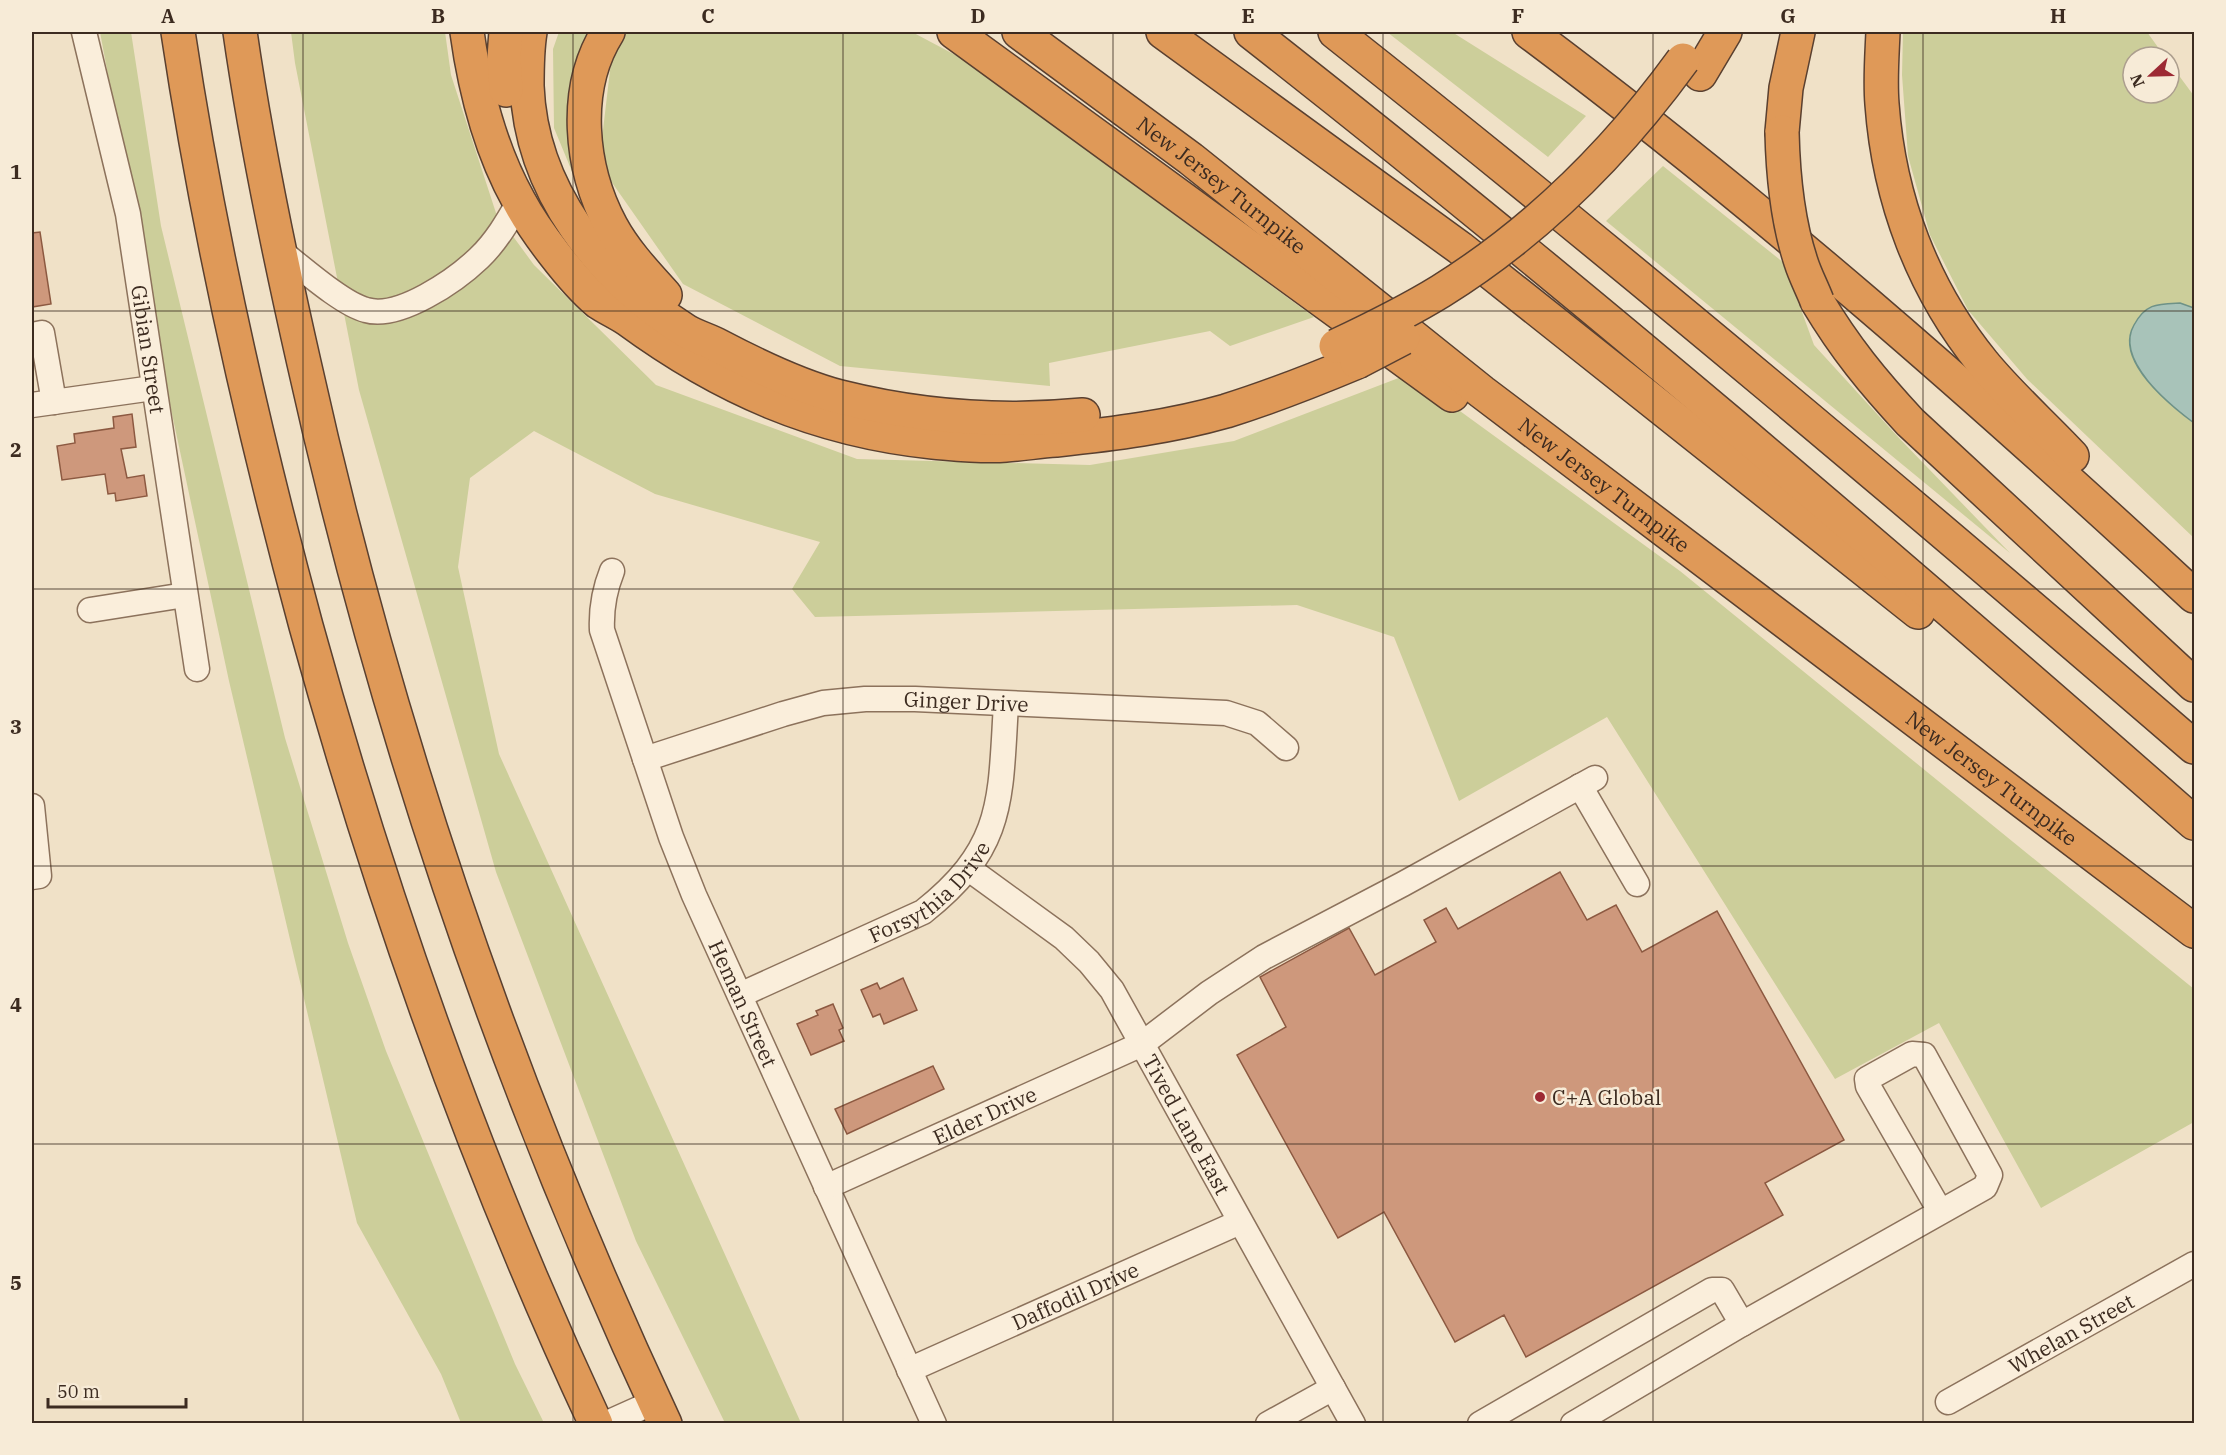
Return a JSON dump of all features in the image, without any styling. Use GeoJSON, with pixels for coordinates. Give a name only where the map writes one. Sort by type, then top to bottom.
{"type":"FeatureCollection","features":[{"type":"Feature","properties":{"kind":"highway"},"geometry":{"type":"LineString","coordinates":[[178,32],[214,231],[249,400],[284,543],[335,728],[435,1030],[484,1161],[514,1236],[597,1424]]}},
{"type":"Feature","properties":{"kind":"highway"},"geometry":{"type":"LineString","coordinates":[[240,32],[259,150],[279,250],[330,481],[398,728],[455,902],[555,1175],[619,1326],[659,1413]]}},
{"type":"Feature","properties":{"kind":"highway"},"geometry":{"type":"LineString","coordinates":[[467,32],[471,64],[483,110],[498,157],[519,202],[540,234],[567,268],[599,302],[669,350],[712,375],[780,406],[839,426],[899,438],[960,444],[1005,445],[1165,426],[1225,411],[1287,391],[1347,354],[1391,319],[1484,262],[1528,228],[1610,152],[1650,105],[1725,32]]}},
{"type":"Feature","properties":{"kind":"highway"},"geometry":{"type":"LineString","coordinates":[[506,32],[504,57],[511,129],[531,189],[549,226],[621,315]]}},
{"type":"Feature","properties":{"kind":"highway"},"geometry":{"type":"LineString","coordinates":[[530,32],[526,59],[530,125],[548,181],[566,214],[590,246],[621,280],[688,332],[774,374],[838,397],[920,412],[961,418],[1063,417],[1161,404],[1218,390],[1279,370],[1347,354]]}},
{"type":"Feature","properties":{"kind":"highway"},"geometry":{"type":"LineString","coordinates":[[608,32],[590,74],[584,112],[587,151],[597,190],[611,226],[637,264],[670,300],[716,344]]}},
{"type":"Feature","properties":{"kind":"highway"},"geometry":{"type":"LineString","coordinates":[[954,32],[1500,430],[1571,460]]}},
{"type":"Feature","properties":{"kind":"highway","name":"New Jersey Turnpike"},"geometry":{"type":"LineString","coordinates":[[1018,32],[1191,159],[1482,392],[2194,931]]}},
{"type":"Feature","properties":{"kind":"highway"},"geometry":{"type":"LineString","coordinates":[[1163,32],[1460,248],[1955,641],[2043,690]]}},
{"type":"Feature","properties":{"kind":"highway"},"geometry":{"type":"LineString","coordinates":[[1251,32],[1389,140],[1584,300],[2043,690],[2194,823]]}},
{"type":"Feature","properties":{"kind":"highway"},"geometry":{"type":"LineString","coordinates":[[1335,32],[1616,258],[2019,596],[2194,747]]}},
{"type":"Feature","properties":{"kind":"highway"},"geometry":{"type":"LineString","coordinates":[[1529,32],[1612,94],[1739,195],[1852,289],[1996,414],[2194,596]]}},
{"type":"Feature","properties":{"kind":"highway"},"geometry":{"type":"LineString","coordinates":[[1691,67],[1699,32]]}},
{"type":"Feature","properties":{"kind":"highway"},"geometry":{"type":"LineString","coordinates":[[1798,32],[1786,88],[1782,132],[1783,176],[1790,220],[1801,262],[1817,301],[1839,338],[1870,379],[1910,422],[2194,685]]}},
{"type":"Feature","properties":{"kind":"highway"},"geometry":{"type":"LineString","coordinates":[[1883,32],[1882,102],[1886,147],[1896,196],[1915,250],[1929,281],[1954,323],[1984,364],[2090,478],[2103,512]]}},
{"type":"Feature","properties":{"kind":"street","name":"Gibian Street"},"geometry":{"type":"LineString","coordinates":[[84,32],[128,214],[197,669]]}},
{"type":"Feature","properties":{"kind":"street"},"geometry":{"type":"LineString","coordinates":[[279,250],[334,292],[365,310],[381,312],[401,309],[429,294],[479,258],[496,238],[519,202]]}},
{"type":"Feature","properties":{"kind":"street"},"geometry":{"type":"LineString","coordinates":[[32,335],[42,333],[43,403],[153,388]]}},
{"type":"Feature","properties":{"kind":"street","name":"Heman Street"},"geometry":{"type":"LineString","coordinates":[[612,571],[605,588],[601,609],[602,630],[675,847],[694,895],[934,1424]]}},
{"type":"Feature","properties":{"kind":"street"},"geometry":{"type":"LineString","coordinates":[[90,610],[185,595]]}},
{"type":"Feature","properties":{"kind":"street","name":"Ginger Drive"},"geometry":{"type":"LineString","coordinates":[[645,759],[783,714],[823,704],[865,699],[915,699],[1226,713],[1257,723],[1286,748]]}},
{"type":"Feature","properties":{"kind":"street","name":"Forsythia Drive"},"geometry":{"type":"LineString","coordinates":[[740,995],[923,912],[969,869],[987,841],[996,812],[1002,783],[1006,704]]}},
{"type":"Feature","properties":{"kind":"street","name":"Elder Drive"},"geometry":{"type":"LineString","coordinates":[[826,1187],[1142,1044],[1209,993],[1264,957],[1403,884],[1587,782],[1636,884]]}},
{"type":"Feature","properties":{"kind":"street"},"geometry":{"type":"LineString","coordinates":[[32,806],[39,876],[32,877]]}},
{"type":"Feature","properties":{"kind":"street","name":"Tived Lane East"},"geometry":{"type":"LineString","coordinates":[[969,869],[1064,938],[1089,962],[1112,990],[1353,1424]]}},
{"type":"Feature","properties":{"kind":"street"},"geometry":{"type":"LineString","coordinates":[[1574,1424],[1742,1324],[1985,1187],[1990,1176],[1924,1054],[1912,1054],[1868,1079],[1868,1086],[1940,1212]]}},
{"type":"Feature","properties":{"kind":"street","name":"Daffodil Drive"},"geometry":{"type":"LineString","coordinates":[[909,1370],[1240,1222]]}},
{"type":"Feature","properties":{"kind":"street","name":"Whelan Street"},"geometry":{"type":"LineString","coordinates":[[1948,1402],[2194,1264]]}},
{"type":"Feature","properties":{"kind":"street"},"geometry":{"type":"LineString","coordinates":[[1485,1422],[1712,1290],[1722,1290],[1742,1324]]}},
{"type":"Feature","properties":{"kind":"street"},"geometry":{"type":"LineString","coordinates":[[1268,1424],[1333,1388]]}},
{"type":"Feature","properties":{"kind":"street"},"geometry":{"type":"LineString","coordinates":[[605,1424],[659,1413]]}},
{"type":"Feature","properties":{"kind":"green space"},"geometry":{"type":"Polygon","coordinates":[[[100,32],[131,32],[161,226],[285,738],[348,943],[386,1051],[515,1364],[544,1423],[461,1423],[441,1374],[357,1223],[229,681],[165,381],[100,32]]]}},
{"type":"Feature","properties":{"kind":"green space"},"geometry":{"type":"Polygon","coordinates":[[[291,32],[445,32],[451,75],[496,213],[534,265],[656,385],[857,459],[1090,465],[1234,441],[1409,374],[1680,571],[2194,989],[2194,1122],[2041,1208],[1939,1023],[1835,1079],[1607,717],[1459,801],[1394,637],[1297,605],[815,617],[792,589],[820,542],[655,494],[534,431],[470,478],[458,567],[499,754],[801,1423],[725,1423],[636,1241],[496,872],[359,390],[295,63],[291,32]]]}},
{"type":"Feature","properties":{"kind":"green space"},"geometry":{"type":"Polygon","coordinates":[[[559,32],[597,32],[578,186],[554,128],[553,49],[559,32]]]}},
{"type":"Feature","properties":{"kind":"green space"},"geometry":{"type":"Polygon","coordinates":[[[626,32],[912,32],[961,58],[1314,317],[1230,346],[1210,331],[1049,363],[1050,386],[840,366],[683,284],[599,164],[613,45],[626,32]]]}},
{"type":"Feature","properties":{"kind":"green space"},"geometry":{"type":"Polygon","coordinates":[[[1387,32],[1452,32],[1586,116],[1548,157],[1387,32]]]}},
{"type":"Feature","properties":{"kind":"green space"},"geometry":{"type":"Polygon","coordinates":[[[1903,32],[2147,32],[2156,45],[2121,45],[2121,105],[2181,105],[2181,78],[2194,96],[2194,538],[2027,379],[1968,310],[1930,235],[1908,156],[1902,75],[1903,32]]]}},
{"type":"Feature","properties":{"kind":"green space"},"geometry":{"type":"Polygon","coordinates":[[[1663,166],[1784,263],[1814,345],[1899,438],[2010,553],[1606,221],[1663,166]]]}},
{"type":"Feature","properties":{"kind":"water"},"geometry":{"type":"Polygon","coordinates":[[[2180,303],[2194,308],[2194,423],[2159,393],[2138,367],[2132,353],[2130,339],[2134,325],[2143,312],[2153,306],[2180,303]]]}},
{"type":"Feature","properties":{"kind":"building"},"geometry":{"type":"Polygon","coordinates":[[[40,232],[51,304],[32,307],[32,233],[40,232]]]}},
{"type":"Feature","properties":{"kind":"building"},"geometry":{"type":"Polygon","coordinates":[[[132,414],[136,447],[121,449],[127,478],[144,475],[147,496],[116,501],[115,493],[108,494],[105,474],[62,480],[57,446],[75,443],[74,434],[114,428],[113,417],[132,414]]]}},
{"type":"Feature","properties":{"kind":"building","name":"C+A Global"},"geometry":{"type":"Polygon","coordinates":[[[1560,872],[1587,920],[1616,905],[1642,952],[1717,911],[1844,1140],[1765,1183],[1783,1215],[1526,1357],[1504,1315],[1455,1342],[1384,1212],[1338,1238],[1237,1055],[1286,1027],[1260,977],[1349,928],[1375,975],[1436,942],[1424,920],[1446,908],[1458,929],[1560,872]]]}},
{"type":"Feature","properties":{"kind":"building"},"geometry":{"type":"Polygon","coordinates":[[[903,978],[917,1010],[884,1024],[880,1014],[873,1017],[861,990],[877,983],[880,989],[903,978]]]}},
{"type":"Feature","properties":{"kind":"building"},"geometry":{"type":"Polygon","coordinates":[[[833,1004],[843,1028],[839,1030],[844,1041],[811,1055],[797,1024],[818,1015],[816,1011],[833,1004]]]}},
{"type":"Feature","properties":{"kind":"building"},"geometry":{"type":"Polygon","coordinates":[[[933,1066],[944,1089],[847,1134],[835,1109],[933,1066]]]}},
{"type":"Feature","properties":{"kind":"place","name":"C+A Global"},"geometry":{"type":"Point","coordinates":[1540,1097]}}]}
